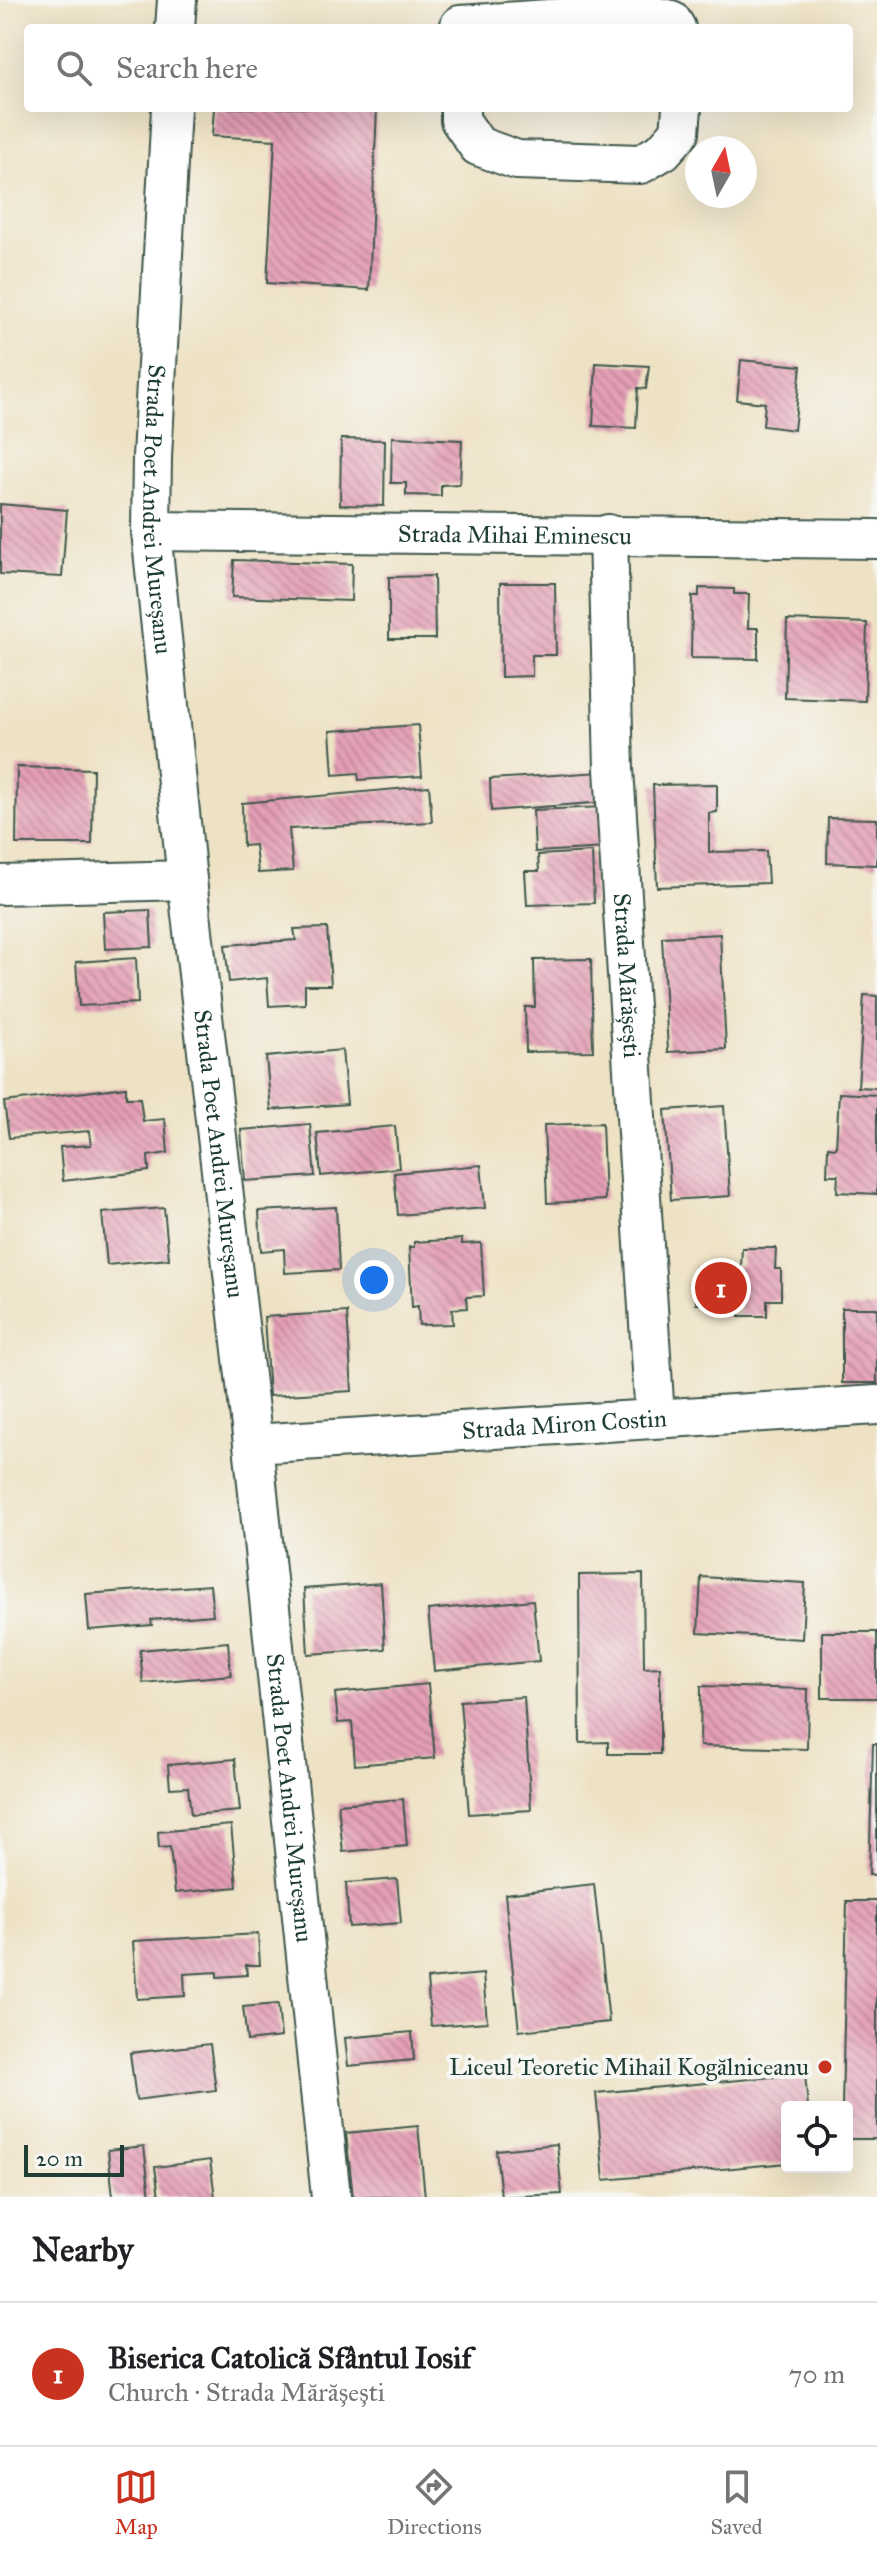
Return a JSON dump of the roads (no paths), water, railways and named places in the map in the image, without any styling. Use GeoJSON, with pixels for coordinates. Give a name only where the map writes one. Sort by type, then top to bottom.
{"type":"FeatureCollection","features":[{"type":"Feature","properties":{"kind":"street"},"geometry":{"type":"LineString","coordinates":[[175,24],[177,0]]}},
{"type":"Feature","properties":{"kind":"street"},"geometry":{"type":"LineString","coordinates":[[459,18],[640,13],[671,20],[674,24]]}},
{"type":"Feature","properties":{"kind":"street","name":"Strada Poet Andrei Mureșanu"},"geometry":{"type":"LineString","coordinates":[[171,112],[152,457],[151,531],[187,880],[253,1444],[331,2197]]}},
{"type":"Feature","properties":{"kind":"street"},"geometry":{"type":"LineString","coordinates":[[460,112],[460,120],[478,146],[517,160],[641,164],[663,151],[680,132],[682,112]]}},
{"type":"Feature","properties":{"kind":"street","name":"Strada Mihai Eminescu"},"geometry":{"type":"LineString","coordinates":[[151,531],[877,539]]}},
{"type":"Feature","properties":{"kind":"street","name":"Strada Mărășești"},"geometry":{"type":"LineString","coordinates":[[608,534],[614,769],[655,1418]]}},
{"type":"Feature","properties":{"kind":"street"},"geometry":{"type":"LineString","coordinates":[[0,885],[187,880]]}},
{"type":"Feature","properties":{"kind":"street","name":"Strada Miron Costin"},"geometry":{"type":"LineString","coordinates":[[253,1444],[877,1405]]}},
{"type":"Feature","properties":{"kind":"place","name":"Biserica Catolică Sfântul Iosif"},"geometry":{"type":"Point","coordinates":[721,1288]}},
{"type":"Feature","properties":{"kind":"place","name":"Liceul Teoretic Mihail Kogălniceanu"},"geometry":{"type":"Point","coordinates":[825,2067]}}]}
